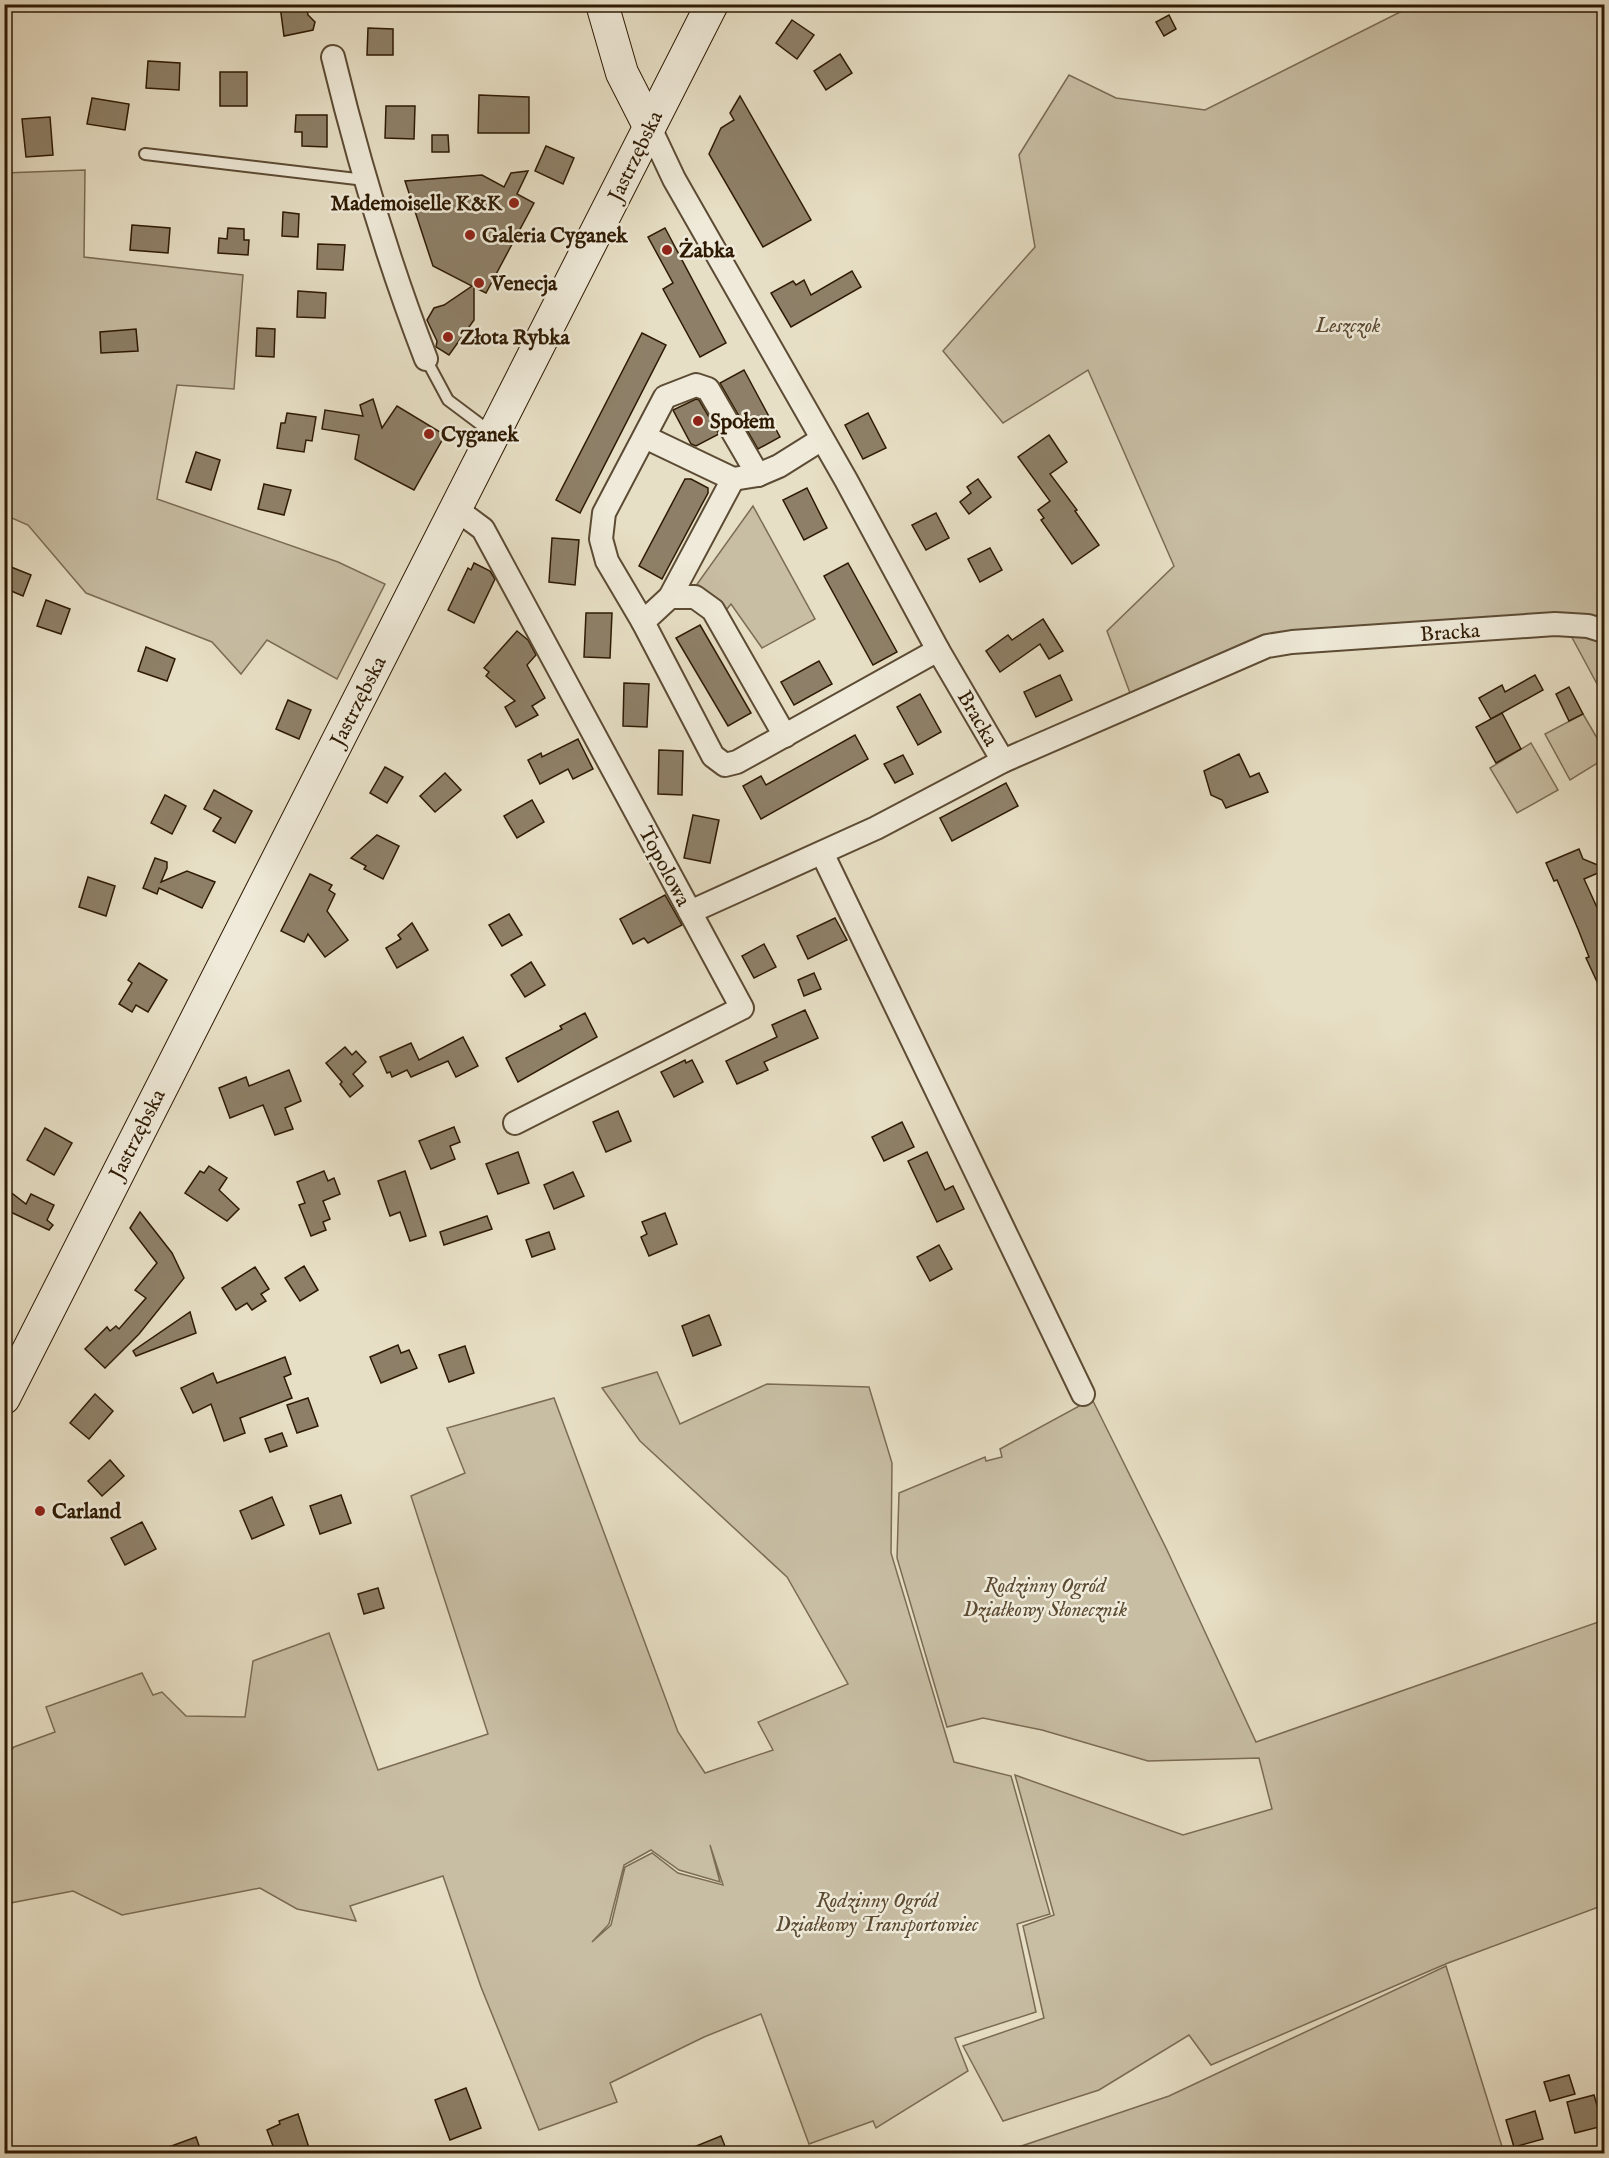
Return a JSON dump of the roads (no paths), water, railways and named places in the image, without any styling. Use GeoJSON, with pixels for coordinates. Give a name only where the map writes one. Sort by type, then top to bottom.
{"type":"FeatureCollection","features":[{"type":"Feature","properties":{"kind":"main road"},"geometry":{"type":"LineString","coordinates":[[602,4],[622,74],[649,126]]}},
{"type":"Feature","properties":{"kind":"main road","name":"Jastrzębska"},"geometry":{"type":"LineString","coordinates":[[4,1398],[712,4]]}},
{"type":"Feature","properties":{"kind":"street"},"geometry":{"type":"LineString","coordinates":[[333,57],[347,114],[399,288],[426,359]]}},
{"type":"Feature","properties":{"kind":"street","name":"Bracka"},"geometry":{"type":"LineString","coordinates":[[649,126],[674,179],[822,439],[938,650],[1003,761],[1267,646],[1292,642],[1555,624],[1588,626],[1605,631]]}},
{"type":"Feature","properties":{"kind":"street"},"geometry":{"type":"LineString","coordinates":[[758,476],[708,389],[696,385],[665,397],[604,513],[601,539],[607,561],[643,622],[713,756],[725,765],[737,762],[938,650]]}},
{"type":"Feature","properties":{"kind":"street"},"geometry":{"type":"LineString","coordinates":[[645,436],[733,479],[758,476],[779,466],[822,439]]}},
{"type":"Feature","properties":{"kind":"street"},"geometry":{"type":"LineString","coordinates":[[643,622],[670,597],[733,479]]}},
{"type":"Feature","properties":{"kind":"street","name":"Topolowa"},"geometry":{"type":"LineString","coordinates":[[456,509],[483,529],[742,1008],[515,1123]]}},
{"type":"Feature","properties":{"kind":"street"},"geometry":{"type":"LineString","coordinates":[[670,597],[695,597],[713,610],[785,736]]}},
{"type":"Feature","properties":{"kind":"street"},"geometry":{"type":"LineString","coordinates":[[690,912],[876,828],[1003,761]]}},
{"type":"Feature","properties":{"kind":"street"},"geometry":{"type":"LineString","coordinates":[[822,853],[1083,1394]]}},
{"type":"Feature","properties":{"kind":"lane"},"geometry":{"type":"LineString","coordinates":[[145,153],[366,180]]}},
{"type":"Feature","properties":{"kind":"lane"},"geometry":{"type":"LineString","coordinates":[[426,359],[448,400],[494,435]]}},
{"type":"Feature","properties":{"kind":"place","name":"Mademoiselle K&K"},"geometry":{"type":"Point","coordinates":[514,203]}},
{"type":"Feature","properties":{"kind":"place","name":"Galeria Cyganek"},"geometry":{"type":"Point","coordinates":[470,235]}},
{"type":"Feature","properties":{"kind":"place","name":"Żabka"},"geometry":{"type":"Point","coordinates":[667,250]}},
{"type":"Feature","properties":{"kind":"place","name":"Venecja"},"geometry":{"type":"Point","coordinates":[479,283]}},
{"type":"Feature","properties":{"kind":"place","name":"Złota Rybka"},"geometry":{"type":"Point","coordinates":[448,337]}},
{"type":"Feature","properties":{"kind":"place","name":"Społem"},"geometry":{"type":"Point","coordinates":[698,421]}},
{"type":"Feature","properties":{"kind":"place","name":"Cyganek"},"geometry":{"type":"Point","coordinates":[429,434]}},
{"type":"Feature","properties":{"kind":"place","name":"Carland"},"geometry":{"type":"Point","coordinates":[40,1511]}},
{"type":"Feature","properties":{"kind":"park label","name":"Leszczok"},"geometry":{"type":"Point","coordinates":[1348,325]}},
{"type":"Feature","properties":{"kind":"park label","name":"Rodzinny Ogród Działkowy Słonecznik"},"geometry":{"type":"Point","coordinates":[1045,1597]}},
{"type":"Feature","properties":{"kind":"park label","name":"Rodzinny Ogród Działkowy Transportowiec"},"geometry":{"type":"Point","coordinates":[877,1912]}}]}
